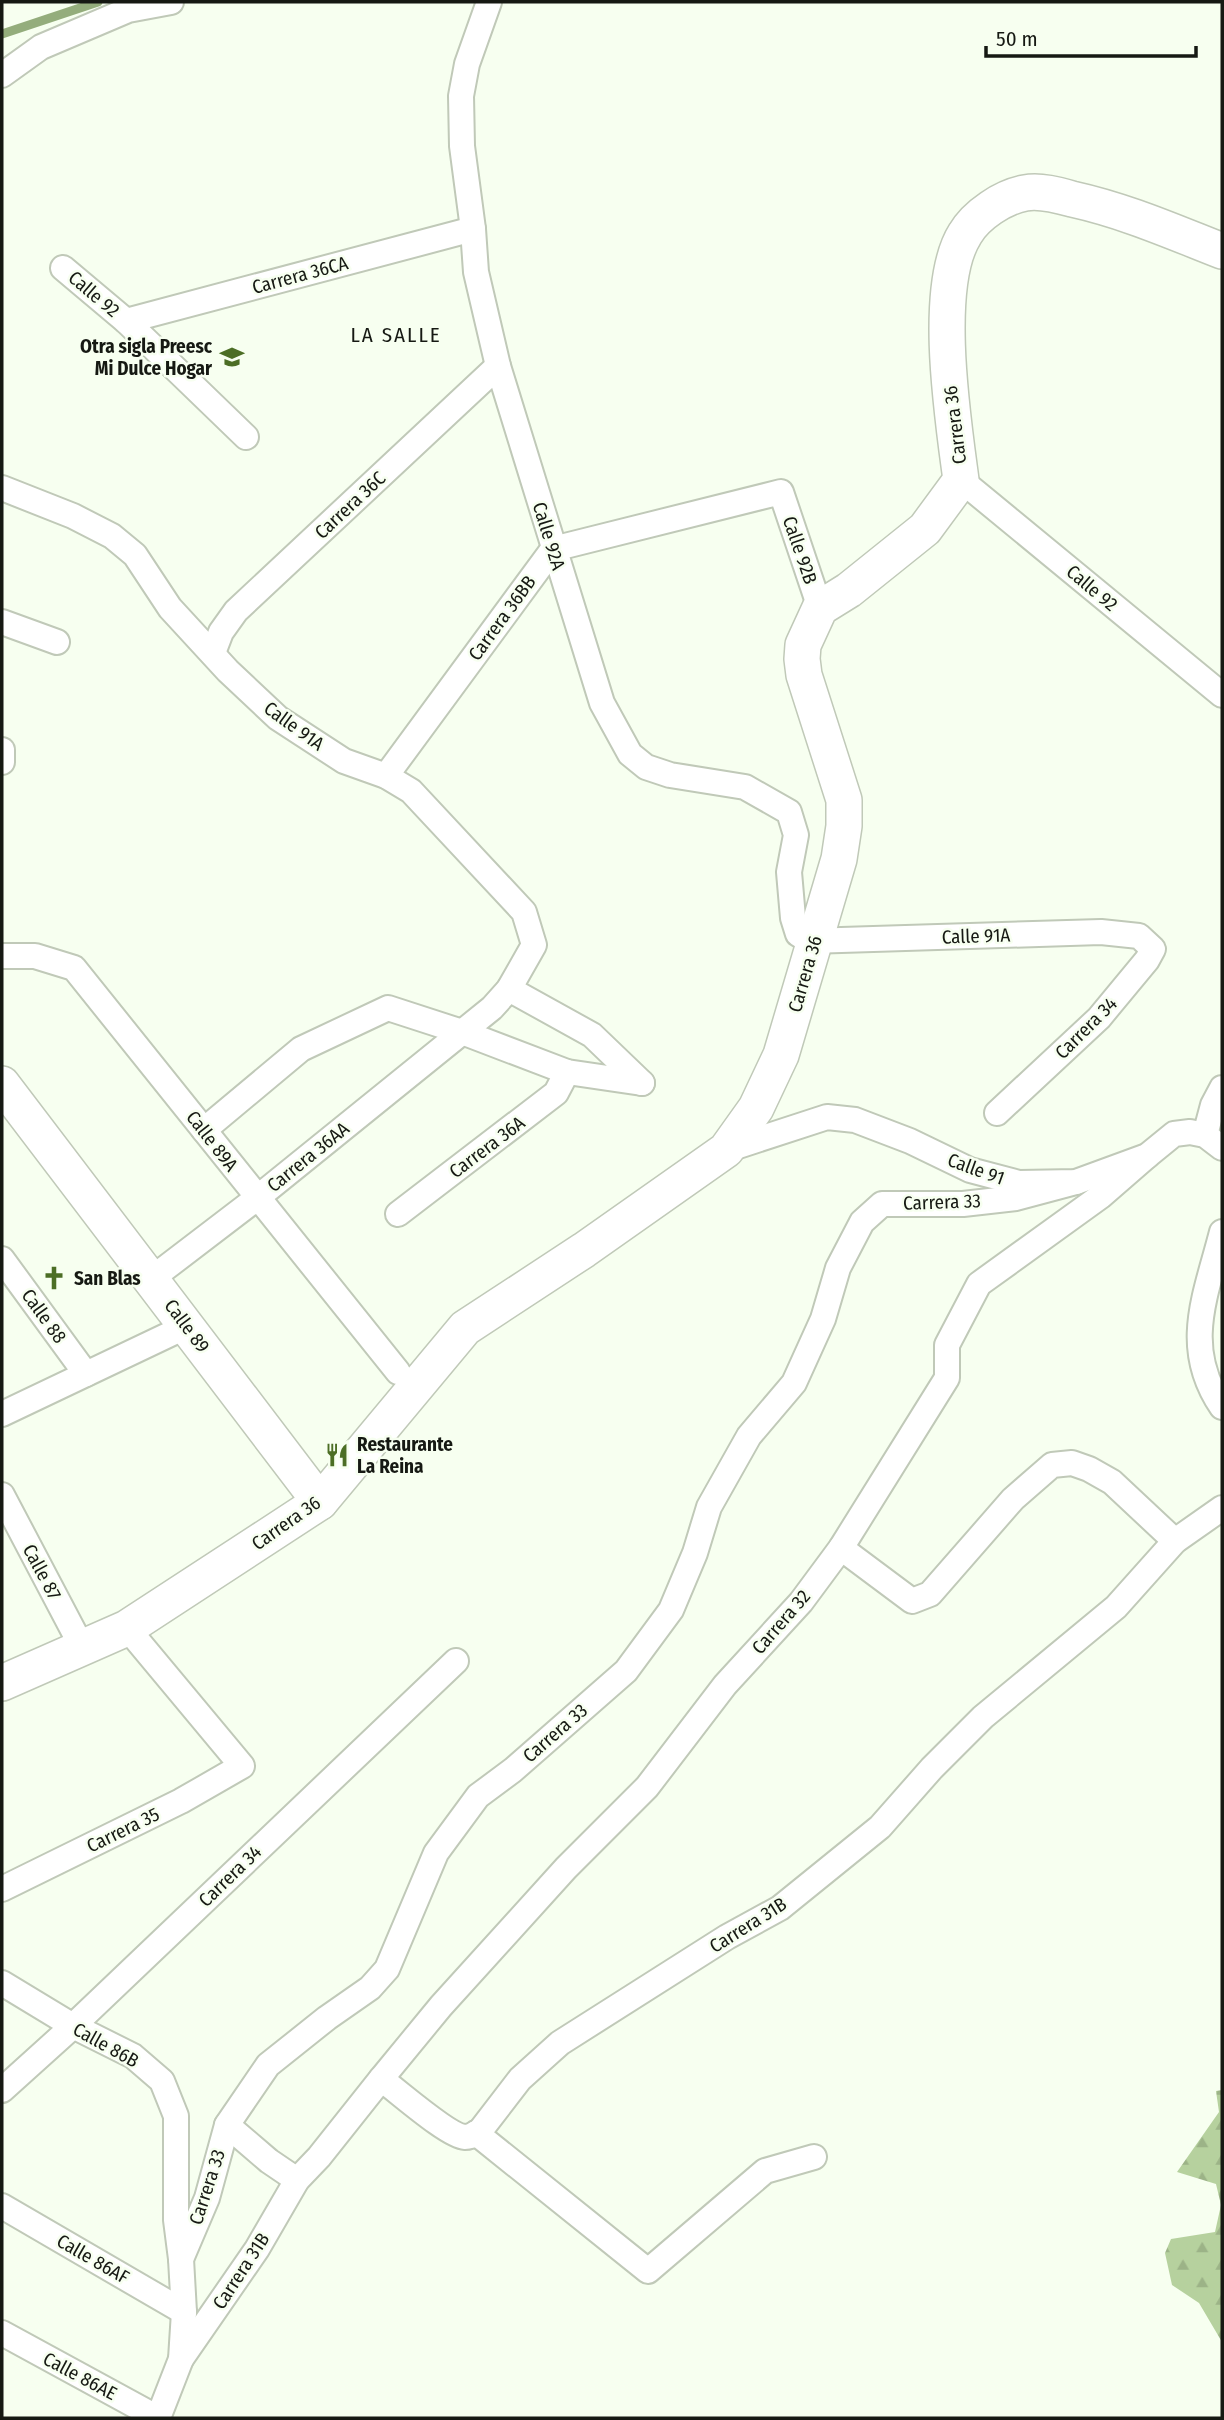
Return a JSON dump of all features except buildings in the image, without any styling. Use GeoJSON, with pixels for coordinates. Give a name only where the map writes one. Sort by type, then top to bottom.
{"type":"FeatureCollection","features":[{"type":"Feature","properties":{"kind":"main road","name":"Carrera 36"},"geometry":{"type":"LineString","coordinates":[[2,1683],[127,1628],[320,1502],[465,1328],[584,1250],[726,1150],[756,1108],[781,1055],[836,870],[844,826],[844,800],[808,692],[802,659],[803,645],[820,608],[849,590],[925,529],[961,480],[949,391],[948,322],[952,267],[965,234],[984,214],[1004,201],[1026,193],[1051,194],[1115,209],[1222,251]]}},
{"type":"Feature","properties":{"kind":"main road","name":"Calle 89"},"geometry":{"type":"LineString","coordinates":[[2,1084],[320,1502]]}},
{"type":"Feature","properties":{"kind":"street"},"geometry":{"type":"LineString","coordinates":[[2,75],[41,47],[128,10],[171,2]]}},
{"type":"Feature","properties":{"kind":"street","name":"Calle 92A"},"geometry":{"type":"LineString","coordinates":[[489,2],[467,64],[461,96],[462,146],[476,272],[498,366],[602,703],[630,754],[646,767],[670,775],[745,787],[789,811],[796,835],[789,872],[793,918],[798,934],[814,942]]}},
{"type":"Feature","properties":{"kind":"street","name":"Carrera 36CA"},"geometry":{"type":"LineString","coordinates":[[126,321],[473,229]]}},
{"type":"Feature","properties":{"kind":"street","name":"Calle 92"},"geometry":{"type":"LineString","coordinates":[[63,268],[126,321],[246,437]]}},
{"type":"Feature","properties":{"kind":"street","name":"Carrera 36C"},"geometry":{"type":"LineString","coordinates":[[213,653],[222,632],[236,611],[498,366]]}},
{"type":"Feature","properties":{"kind":"street","name":"Calle 92"},"geometry":{"type":"LineString","coordinates":[[961,480],[1222,695]]}},
{"type":"Feature","properties":{"kind":"street","name":"Calle 91A"},"geometry":{"type":"LineString","coordinates":[[2,488],[73,516],[112,536],[135,555],[170,608],[228,671],[278,718],[344,761],[386,776],[411,791],[524,912],[534,945],[509,989]]}},
{"type":"Feature","properties":{"kind":"street","name":"Calle 92B"},"geometry":{"type":"LineString","coordinates":[[553,549],[781,492],[820,608]]}},
{"type":"Feature","properties":{"kind":"street","name":"Carrera 36BB"},"geometry":{"type":"LineString","coordinates":[[386,776],[553,549]]}},
{"type":"Feature","properties":{"kind":"street"},"geometry":{"type":"LineString","coordinates":[[2,622],[57,642]]}},
{"type":"Feature","properties":{"kind":"street"},"geometry":{"type":"LineString","coordinates":[[2,750],[2,762]]}},
{"type":"Feature","properties":{"kind":"street","name":"Calle 91A"},"geometry":{"type":"LineString","coordinates":[[814,942],[1101,932],[1139,936]]}},
{"type":"Feature","properties":{"kind":"street","name":"Carrera 34"},"geometry":{"type":"LineString","coordinates":[[998,1113],[1099,1018],[1147,960],[1153,949],[1139,936]]}},
{"type":"Feature","properties":{"kind":"street","name":"Calle 89A"},"geometry":{"type":"LineString","coordinates":[[2,956],[35,956],[74,968],[398,1372]]}},
{"type":"Feature","properties":{"kind":"street"},"geometry":{"type":"LineString","coordinates":[[204,1130],[301,1049],[388,1008],[463,1032],[567,1072],[642,1083],[592,1035],[509,989]]}},
{"type":"Feature","properties":{"kind":"street","name":"Carrera 36AA"},"geometry":{"type":"LineString","coordinates":[[151,1279],[257,1198],[463,1032],[492,1008],[509,989]]}},
{"type":"Feature","properties":{"kind":"street","name":"Carrera 36A"},"geometry":{"type":"LineString","coordinates":[[398,1214],[556,1093],[567,1072]]}},
{"type":"Feature","properties":{"kind":"street"},"geometry":{"type":"LineString","coordinates":[[1213,1141],[1213,1105],[1222,1088]]}},
{"type":"Feature","properties":{"kind":"street","name":"Calle 91"},"geometry":{"type":"LineString","coordinates":[[726,1150],[827,1116],[855,1120],[910,1141],[970,1170],[1019,1183],[1076,1182],[1147,1156],[1174,1134],[1190,1132],[1213,1141]]}},
{"type":"Feature","properties":{"kind":"street","name":"Carrera 32"},"geometry":{"type":"LineString","coordinates":[[381,2079],[441,2006],[566,1868],[648,1787],[725,1685],[801,1602],[841,1548],[947,1378],[947,1345],[979,1284],[1101,1196],[1147,1156]]}},
{"type":"Feature","properties":{"kind":"street","name":"Carrera 33"},"geometry":{"type":"LineString","coordinates":[[158,2418],[181,2359],[184,2312],[181,2259],[207,2198],[227,2125],[268,2065],[370,1988],[387,1969],[436,1853],[478,1796],[513,1770],[626,1671],[671,1610],[695,1553],[709,1507],[749,1436],[794,1383],[823,1319],[838,1268],[862,1222],[882,1204],[963,1204],[1016,1198],[1076,1182]]}},
{"type":"Feature","properties":{"kind":"street"},"geometry":{"type":"LineString","coordinates":[[1222,1232],[1203,1300],[1198,1339],[1202,1367],[1210,1389],[1222,1407]]}},
{"type":"Feature","properties":{"kind":"street","name":"Calle 88"},"geometry":{"type":"LineString","coordinates":[[2,1259],[86,1374]]}},
{"type":"Feature","properties":{"kind":"street"},"geometry":{"type":"LineString","coordinates":[[2,1414],[187,1326]]}},
{"type":"Feature","properties":{"kind":"street"},"geometry":{"type":"LineString","coordinates":[[841,1548],[912,1601],[930,1594],[1013,1499],[1052,1465],[1072,1463],[1090,1469],[1112,1482],[1175,1541]]}},
{"type":"Feature","properties":{"kind":"street","name":"Calle 87"},"geometry":{"type":"LineString","coordinates":[[2,1495],[83,1649]]}},
{"type":"Feature","properties":{"kind":"street","name":"Carrera 31B"},"geometry":{"type":"LineString","coordinates":[[476,2133],[520,2079],[560,2043],[727,1937],[780,1908],[880,1827],[966,1734],[1116,1607],[1175,1541],[1222,1508]]}},
{"type":"Feature","properties":{"kind":"street","name":"Carrera 35"},"geometry":{"type":"LineString","coordinates":[[2,1889],[181,1801],[242,1766],[127,1628]]}},
{"type":"Feature","properties":{"kind":"street","name":"Carrera 34"},"geometry":{"type":"LineString","coordinates":[[2,2090],[73,2026],[456,1661]]}},
{"type":"Feature","properties":{"kind":"street","name":"Calle 86B"},"geometry":{"type":"LineString","coordinates":[[2,1983],[73,2026],[133,2056],[162,2081],[176,2116],[176,2220],[181,2259]]}},
{"type":"Feature","properties":{"kind":"street"},"geometry":{"type":"LineString","coordinates":[[381,2079],[441,2126],[462,2137],[476,2133],[648,2272],[765,2171],[814,2157]]}},
{"type":"Feature","properties":{"kind":"street","name":"Carrera 31B"},"geometry":{"type":"LineString","coordinates":[[181,2359],[257,2249],[297,2180],[319,2157],[381,2079]]}},
{"type":"Feature","properties":{"kind":"street"},"geometry":{"type":"LineString","coordinates":[[227,2125],[269,2161],[297,2180]]}},
{"type":"Feature","properties":{"kind":"street","name":"Calle 86AF"},"geometry":{"type":"LineString","coordinates":[[2,2206],[184,2312]]}},
{"type":"Feature","properties":{"kind":"street","name":"Calle 86AE"},"geometry":{"type":"LineString","coordinates":[[2,2333],[158,2418]]}},
{"type":"Feature","properties":{"kind":"green space"},"geometry":{"type":"Polygon","coordinates":[[[1222,2090],[1222,2342],[1199,2303],[1172,2285],[1165,2253],[1171,2239],[1215,2232],[1221,2205],[1216,2184],[1177,2172],[1219,2112],[1216,2091],[1222,2090]]]}},
{"type":"Feature","properties":{"kind":"waterway"},"geometry":{"type":"LineString","coordinates":[[2,34],[98,2]]}},
{"type":"Feature","properties":{"kind":"place","name":"Otra sigla Preesc Mi Dulce Hogar"},"geometry":{"type":"Point","coordinates":[232,357]}},
{"type":"Feature","properties":{"kind":"place","name":"San Blas"},"geometry":{"type":"Point","coordinates":[54,1278]}},
{"type":"Feature","properties":{"kind":"place","name":"Restaurante La Reina"},"geometry":{"type":"Point","coordinates":[337,1455]}},
{"type":"Feature","properties":{"kind":"district","name":"LA SALLE"},"geometry":{"type":"Point","coordinates":[396,335]}}]}
